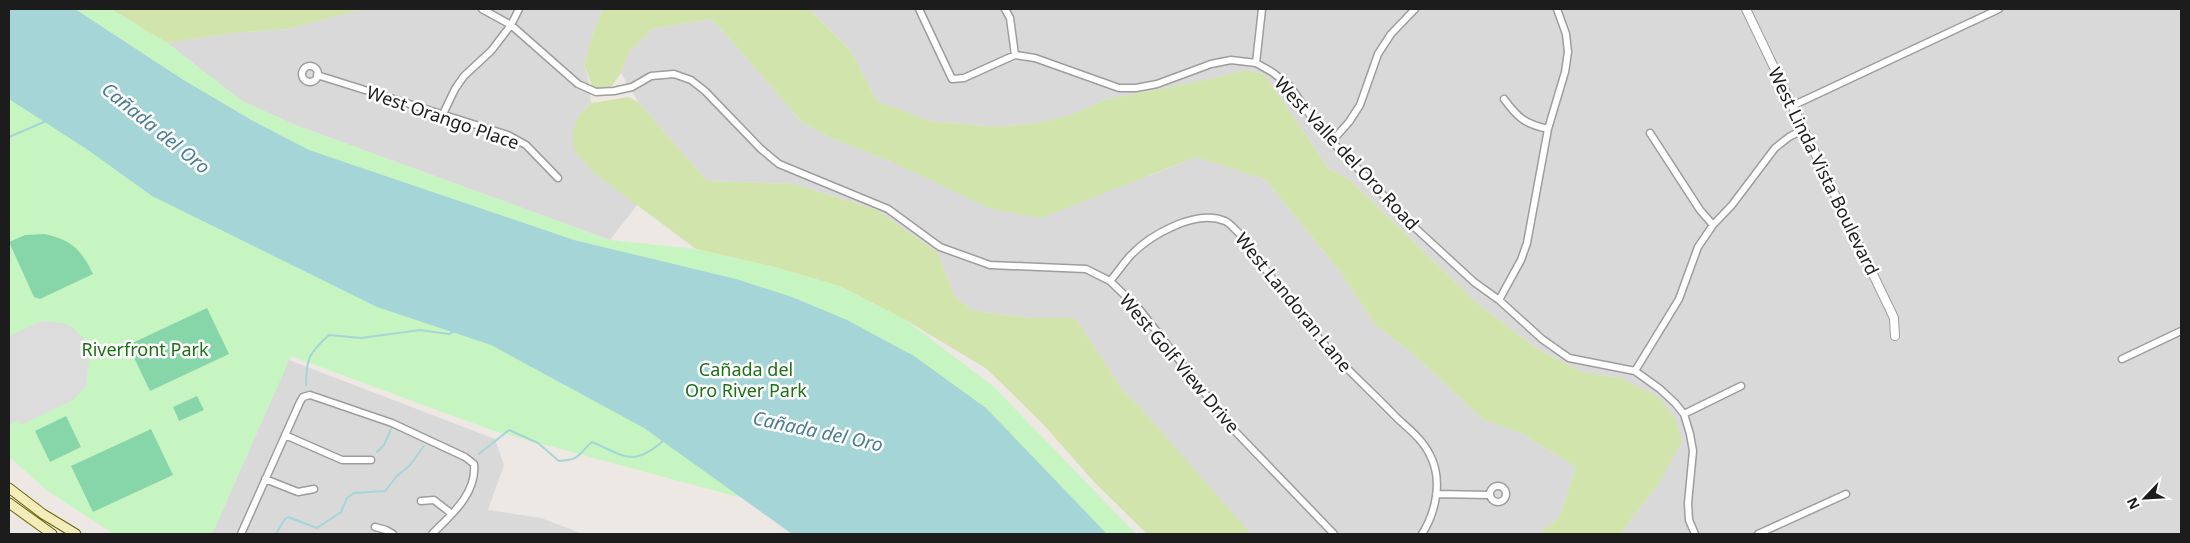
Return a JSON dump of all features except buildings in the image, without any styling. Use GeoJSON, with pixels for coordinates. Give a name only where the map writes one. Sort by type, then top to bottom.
{"type":"FeatureCollection","features":[{"type":"Feature","properties":{"kind":"main road"},"geometry":{"type":"LineString","coordinates":[[9,488],[43,514],[76,534]]}},
{"type":"Feature","properties":{"kind":"main road"},"geometry":{"type":"LineString","coordinates":[[9,503],[52,534]]}},
{"type":"Feature","properties":{"kind":"street","name":"West Golf View Drive"},"geometry":{"type":"LineString","coordinates":[[482,9],[511,25],[578,84],[596,92],[632,87],[651,76],[674,74],[691,80],[705,91],[761,149],[779,164],[888,208],[940,247],[990,265],[1086,268],[1110,281],[1140,310],[1232,428],[1334,534]]}},
{"type":"Feature","properties":{"kind":"street"},"geometry":{"type":"LineString","coordinates":[[443,114],[448,100],[464,76],[491,51],[511,25],[519,9]]}},
{"type":"Feature","properties":{"kind":"street"},"geometry":{"type":"LineString","coordinates":[[919,9],[952,80],[964,78],[1015,55],[1010,18],[1005,9]]}},
{"type":"Feature","properties":{"kind":"street"},"geometry":{"type":"LineString","coordinates":[[1256,63],[1262,9]]}},
{"type":"Feature","properties":{"kind":"street"},"geometry":{"type":"LineString","coordinates":[[1332,140],[1349,122],[1360,105],[1378,54],[1391,34],[1415,9]]}},
{"type":"Feature","properties":{"kind":"street"},"geometry":{"type":"LineString","coordinates":[[1499,300],[1528,243],[1548,130],[1565,72],[1568,52],[1566,34],[1557,9]]}},
{"type":"Feature","properties":{"kind":"street","name":"West Linda Vista Boulevard"},"geometry":{"type":"LineString","coordinates":[[1746,9],[1894,318],[1895,336]]}},
{"type":"Feature","properties":{"kind":"street"},"geometry":{"type":"LineString","coordinates":[[1792,106],[1999,9]]}},
{"type":"Feature","properties":{"kind":"street","name":"West Valle del Oro Road"},"geometry":{"type":"LineString","coordinates":[[1015,55],[1035,58],[1119,88],[1136,88],[1158,84],[1211,64],[1231,60],[1256,63],[1272,72],[1290,86],[1319,128],[1411,224],[1474,282],[1499,300],[1542,338],[1569,358],[1635,371],[1660,389],[1684,414]]}},
{"type":"Feature","properties":{"kind":"street","name":"West Orango Place"},"geometry":{"type":"LineString","coordinates":[[318,75],[517,139],[535,154],[558,178]]}},
{"type":"Feature","properties":{"kind":"street"},"geometry":{"type":"LineString","coordinates":[[1504,99],[1518,117],[1534,126],[1548,130]]}},
{"type":"Feature","properties":{"kind":"street"},"geometry":{"type":"LineString","coordinates":[[1635,371],[1679,299],[1698,247],[1713,225],[1732,205],[1775,148],[1788,136],[1804,129]]}},
{"type":"Feature","properties":{"kind":"street"},"geometry":{"type":"LineString","coordinates":[[1650,133],[1700,210],[1713,225]]}},
{"type":"Feature","properties":{"kind":"street","name":"West Landoran Lane"},"geometry":{"type":"LineString","coordinates":[[1110,281],[1131,256],[1149,240],[1178,224],[1201,217],[1225,221],[1240,234],[1310,327],[1335,356],[1417,437],[1430,455],[1436,479],[1436,502],[1430,522],[1422,534]]}},
{"type":"Feature","properties":{"kind":"street"},"geometry":{"type":"LineString","coordinates":[[2122,358],[2181,331]]}},
{"type":"Feature","properties":{"kind":"street"},"geometry":{"type":"LineString","coordinates":[[1695,534],[1690,520],[1688,503],[1693,451],[1684,414],[1742,386]]}},
{"type":"Feature","properties":{"kind":"street"},"geometry":{"type":"LineString","coordinates":[[241,534],[303,395],[313,395],[392,423],[465,457],[475,466],[466,498],[432,534]]}},
{"type":"Feature","properties":{"kind":"street"},"geometry":{"type":"LineString","coordinates":[[285,435],[342,460],[371,460]]}},
{"type":"Feature","properties":{"kind":"street"},"geometry":{"type":"LineString","coordinates":[[266,479],[298,492],[314,489]]}},
{"type":"Feature","properties":{"kind":"street"},"geometry":{"type":"LineString","coordinates":[[1436,494],[1489,494]]}},
{"type":"Feature","properties":{"kind":"street"},"geometry":{"type":"LineString","coordinates":[[1758,534],[1846,494]]}},
{"type":"Feature","properties":{"kind":"street"},"geometry":{"type":"LineString","coordinates":[[421,501],[434,500],[452,514]]}},
{"type":"Feature","properties":{"kind":"street"},"geometry":{"type":"LineString","coordinates":[[374,527],[393,534]]}},
{"type":"Feature","properties":{"kind":"shaded area"},"geometry":{"type":"Polygon","coordinates":[[[364,9],[603,9],[584,64],[591,103],[578,116],[594,173],[638,204],[610,240],[295,125],[242,101],[167,43],[234,33],[288,29],[364,9]]]}},
{"type":"Feature","properties":{"kind":"shaded area"},"geometry":{"type":"Polygon","coordinates":[[[809,9],[2181,9],[2181,534],[1620,534],[1659,483],[1676,420],[1659,398],[1620,378],[1582,372],[1536,348],[1478,304],[1350,180],[1328,168],[1264,74],[1245,70],[1211,79],[1104,100],[1074,114],[1039,123],[998,127],[929,121],[877,101],[851,51],[809,9]]]}},
{"type":"Feature","properties":{"kind":"shaded area"},"geometry":{"type":"Polygon","coordinates":[[[711,19],[802,122],[829,137],[892,162],[1146,177],[1196,157],[1265,179],[1339,270],[1376,326],[1410,351],[1484,420],[1521,433],[1576,467],[1559,518],[1538,534],[1249,534],[1139,406],[1124,392],[1075,318],[1030,318],[974,311],[955,297],[937,252],[877,210],[794,184],[707,181],[639,103],[621,73],[629,52],[652,29],[711,19]]]}},
{"type":"Feature","properties":{"kind":"shaded area"},"geometry":{"type":"Polygon","coordinates":[[[42,321],[63,323],[72,327],[87,342],[90,349],[86,386],[73,400],[21,425],[18,420],[9,425],[9,336],[42,321]]]}},
{"type":"Feature","properties":{"kind":"shaded area"},"geometry":{"type":"Polygon","coordinates":[[[289,360],[495,439],[504,465],[488,510],[541,518],[583,534],[212,534],[289,360]]]}},
{"type":"Feature","properties":{"kind":"green space","name":"Cañada del Oro River Park"},"geometry":{"type":"Polygon","coordinates":[[[9,9],[111,9],[167,43],[242,101],[295,125],[610,240],[696,249],[771,266],[839,286],[904,319],[993,386],[1136,534],[802,534],[764,504],[494,431],[291,356],[212,534],[114,534],[49,492],[9,457],[9,9]]]}},
{"type":"Feature","properties":{"kind":"green space"},"geometry":{"type":"Polygon","coordinates":[[[111,9],[364,9],[288,29],[234,33],[167,43],[111,9]]]}},
{"type":"Feature","properties":{"kind":"green space"},"geometry":{"type":"Polygon","coordinates":[[[603,9],[809,9],[851,51],[877,101],[929,121],[998,127],[1039,123],[1074,114],[1104,100],[1211,79],[1245,70],[1264,74],[1328,168],[1350,180],[1478,304],[1536,348],[1582,372],[1620,378],[1659,397],[1676,420],[1682,441],[1659,483],[1620,534],[1538,534],[1559,518],[1576,467],[1521,433],[1484,420],[1410,351],[1376,326],[1339,270],[1265,179],[1196,157],[1041,218],[991,209],[892,162],[829,137],[802,122],[711,19],[652,29],[629,52],[621,73],[611,87],[597,89],[592,86],[584,64],[603,9]]]}},
{"type":"Feature","properties":{"kind":"green space"},"geometry":{"type":"Polygon","coordinates":[[[629,97],[639,103],[707,181],[794,184],[877,210],[937,252],[955,297],[974,311],[1030,318],[1075,318],[1124,392],[1139,406],[1251,534],[1147,534],[1096,484],[1042,423],[987,369],[904,319],[839,286],[771,266],[696,249],[594,173],[574,150],[573,132],[578,116],[591,103],[629,97]]]}},
{"type":"Feature","properties":{"kind":"green space"},"geometry":{"type":"Polygon","coordinates":[[[45,234],[62,239],[74,247],[84,258],[93,274],[40,299],[34,297],[9,242],[25,235],[45,234]]]}},
{"type":"Feature","properties":{"kind":"green space","name":"Riverfront Park"},"geometry":{"type":"Polygon","coordinates":[[[207,308],[229,354],[150,391],[128,345],[207,308]]]}},
{"type":"Feature","properties":{"kind":"green space"},"geometry":{"type":"Polygon","coordinates":[[[197,396],[204,410],[179,421],[173,407],[197,396]]]}},
{"type":"Feature","properties":{"kind":"green space"},"geometry":{"type":"Polygon","coordinates":[[[66,416],[81,447],[50,462],[35,431],[66,416]]]}},
{"type":"Feature","properties":{"kind":"green space"},"geometry":{"type":"Polygon","coordinates":[[[151,429],[173,475],[93,512],[71,466],[151,429]]]}},
{"type":"Feature","properties":{"kind":"water","name":"Cañada del Oro River Park"},"geometry":{"type":"Polygon","coordinates":[[[9,9],[75,9],[182,79],[253,121],[309,150],[574,240],[736,279],[792,297],[847,320],[914,356],[986,408],[1107,534],[792,534],[644,428],[491,345],[377,307],[152,196],[88,150],[9,99],[9,9]]]}},
{"type":"Feature","properties":{"kind":"waterway"},"geometry":{"type":"LineString","coordinates":[[9,137],[46,121]]}},
{"type":"Feature","properties":{"kind":"waterway"},"geometry":{"type":"LineString","coordinates":[[306,385],[310,357],[329,335],[361,338],[420,330],[449,334],[455,331]]}},
{"type":"Feature","properties":{"kind":"waterway"},"geometry":{"type":"LineString","coordinates":[[377,452],[384,445],[391,429]]}},
{"type":"Feature","properties":{"kind":"waterway"},"geometry":{"type":"LineString","coordinates":[[479,454],[509,430],[538,443],[559,461],[575,458],[592,442],[621,455],[636,457],[653,449],[664,440]]}},
{"type":"Feature","properties":{"kind":"waterway"},"geometry":{"type":"LineString","coordinates":[[276,534],[284,520],[288,517],[317,528],[341,512],[347,498],[354,493],[385,491],[397,476],[410,465],[424,446]]}},
{"type":"Feature","properties":{"kind":"water label","name":"Cañada del Oro"},"geometry":{"type":"Point","coordinates":[156,128]}},
{"type":"Feature","properties":{"kind":"water label","name":"Cañada del Oro"},"geometry":{"type":"Point","coordinates":[818,431]}}]}
